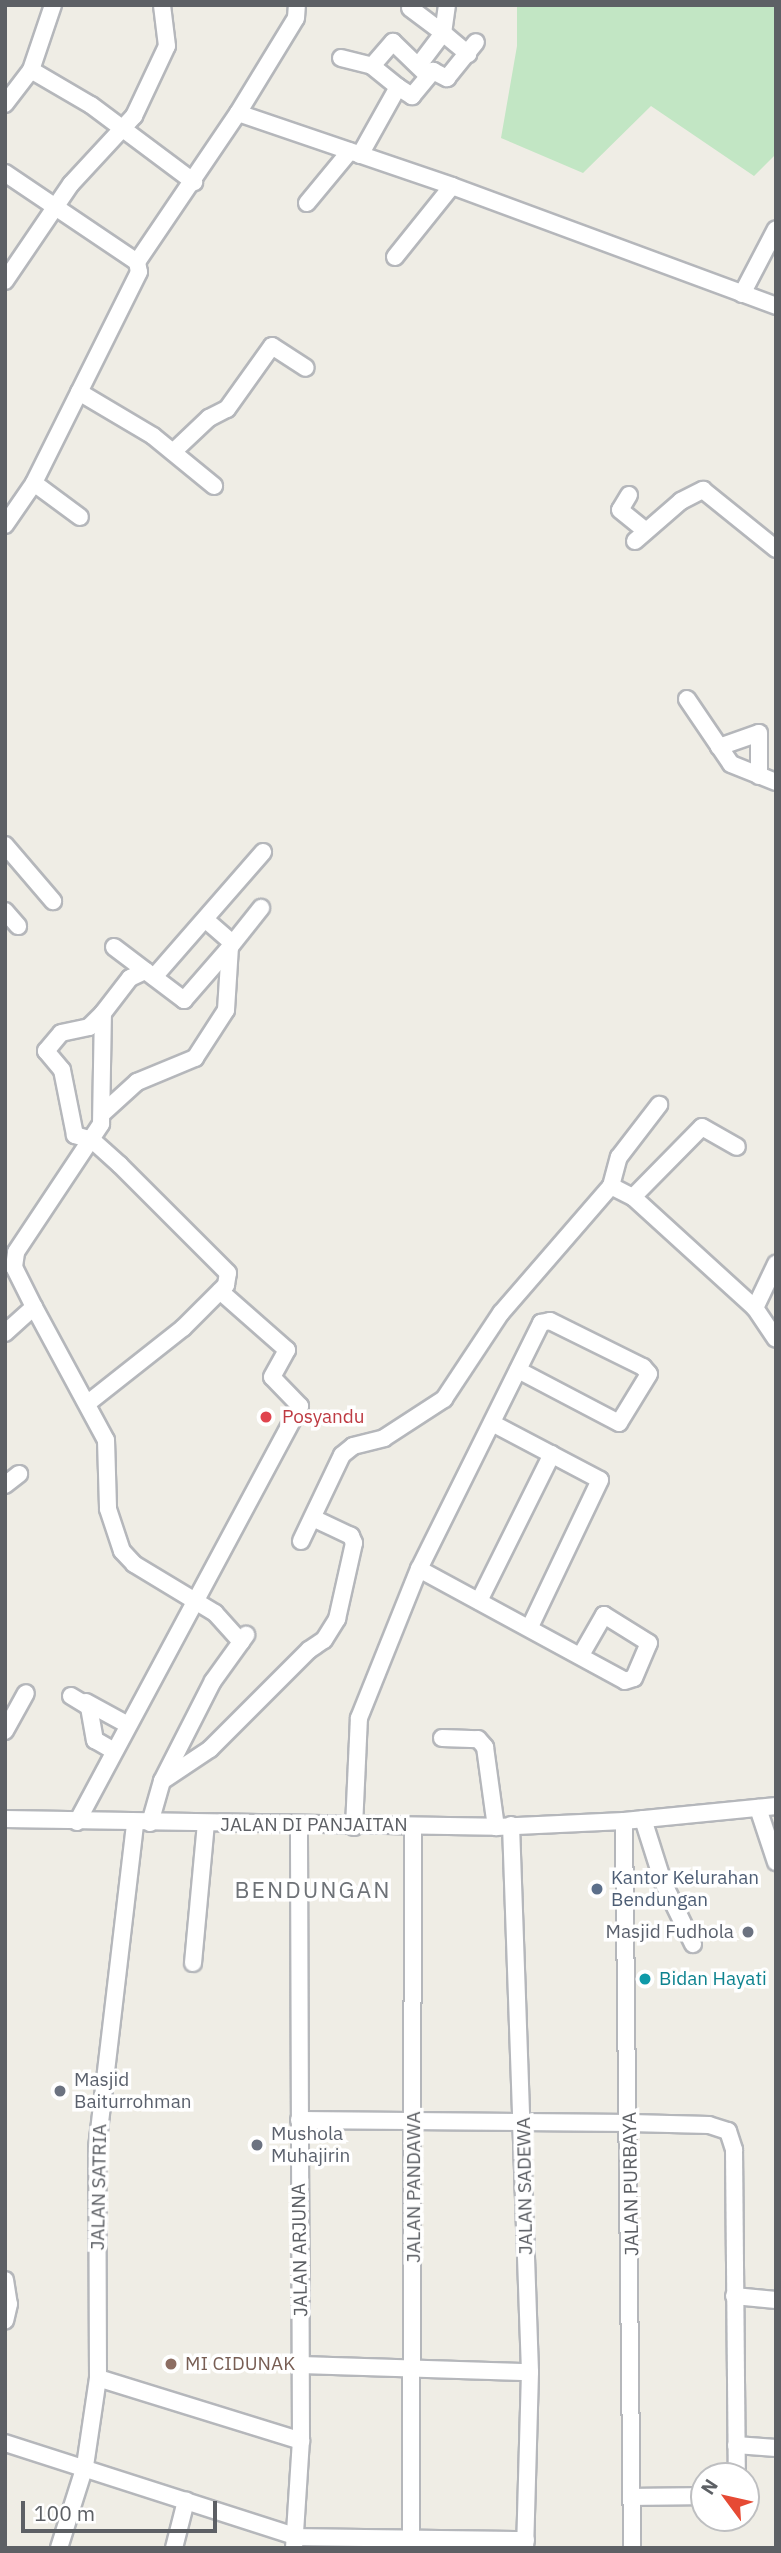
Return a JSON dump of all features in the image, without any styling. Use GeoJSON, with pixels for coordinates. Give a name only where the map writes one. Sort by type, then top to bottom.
{"type":"FeatureCollection","features":[{"type":"Feature","properties":{"kind":"street"},"geometry":{"type":"LineString","coordinates":[[5,104],[31,70],[53,5]]}},
{"type":"Feature","properties":{"kind":"street"},"geometry":{"type":"LineString","coordinates":[[5,281],[83,169],[122,129],[163,61],[168,32],[162,5]]}},
{"type":"Feature","properties":{"kind":"street"},"geometry":{"type":"LineString","coordinates":[[5,525],[12,500],[34,483],[105,332],[137,278],[137,262],[194,182],[238,113],[296,19],[297,5]]}},
{"type":"Feature","properties":{"kind":"street"},"geometry":{"type":"LineString","coordinates":[[341,58],[372,66],[412,96],[443,33],[447,5]]}},
{"type":"Feature","properties":{"kind":"street"},"geometry":{"type":"LineString","coordinates":[[372,66],[393,42],[423,71],[434,71],[447,78],[472,48],[443,33],[410,8]]}},
{"type":"Feature","properties":{"kind":"street"},"geometry":{"type":"LineString","coordinates":[[31,70],[122,129],[194,182]]}},
{"type":"Feature","properties":{"kind":"street"},"geometry":{"type":"LineString","coordinates":[[307,203],[355,153],[398,87]]}},
{"type":"Feature","properties":{"kind":"street"},"geometry":{"type":"LineString","coordinates":[[238,113],[453,186],[776,306]]}},
{"type":"Feature","properties":{"kind":"street"},"geometry":{"type":"LineString","coordinates":[[5,173],[137,262]]}},
{"type":"Feature","properties":{"kind":"street"},"geometry":{"type":"LineString","coordinates":[[396,257],[453,186]]}},
{"type":"Feature","properties":{"kind":"street"},"geometry":{"type":"LineString","coordinates":[[742,294],[776,229]]}},
{"type":"Feature","properties":{"kind":"street"},"geometry":{"type":"LineString","coordinates":[[173,452],[209,418],[226,409],[272,346],[306,368]]}},
{"type":"Feature","properties":{"kind":"street"},"geometry":{"type":"LineString","coordinates":[[79,392],[153,436],[214,486]]}},
{"type":"Feature","properties":{"kind":"street"},"geometry":{"type":"LineString","coordinates":[[34,483],[80,517]]}},
{"type":"Feature","properties":{"kind":"street"},"geometry":{"type":"LineString","coordinates":[[629,495],[620,510],[641,536],[681,501],[708,491],[776,549]]}},
{"type":"Feature","properties":{"kind":"street"},"geometry":{"type":"LineString","coordinates":[[687,699],[731,764],[776,782]]}},
{"type":"Feature","properties":{"kind":"street"},"geometry":{"type":"LineString","coordinates":[[719,747],[759,733],[759,776]]}},
{"type":"Feature","properties":{"kind":"street"},"geometry":{"type":"LineString","coordinates":[[5,845],[53,901]]}},
{"type":"Feature","properties":{"kind":"street"},"geometry":{"type":"LineString","coordinates":[[88,1403],[183,1328],[220,1291],[228,1273],[92,1140],[75,1135],[62,1070],[46,1051],[61,1033],[89,1027],[130,978],[149,974],[206,920],[263,852]]}},
{"type":"Feature","properties":{"kind":"street"},"geometry":{"type":"LineString","coordinates":[[114,947],[186,999],[261,908]]}},
{"type":"Feature","properties":{"kind":"street"},"geometry":{"type":"LineString","coordinates":[[5,911],[18,926]]}},
{"type":"Feature","properties":{"kind":"street"},"geometry":{"type":"LineString","coordinates":[[104,1112],[137,1082],[195,1058],[226,1010],[231,945],[206,920]]}},
{"type":"Feature","properties":{"kind":"street"},"geometry":{"type":"LineString","coordinates":[[103,1013],[104,1112],[92,1140],[13,1257],[15,1273],[88,1403],[108,1448],[107,1509],[115,1538],[134,1564],[195,1600]]}},
{"type":"Feature","properties":{"kind":"street"},"geometry":{"type":"LineString","coordinates":[[301,1541],[342,1455],[353,1446],[384,1438],[444,1398],[501,1313],[611,1186],[619,1157],[659,1105]]}},
{"type":"Feature","properties":{"kind":"street"},"geometry":{"type":"LineString","coordinates":[[633,1197],[702,1127],[737,1147]]}},
{"type":"Feature","properties":{"kind":"street"},"geometry":{"type":"LineString","coordinates":[[611,1186],[633,1197],[755,1308],[776,1339]]}},
{"type":"Feature","properties":{"kind":"street"},"geometry":{"type":"LineString","coordinates":[[755,1308],[776,1264]]}},
{"type":"Feature","properties":{"kind":"street"},"geometry":{"type":"LineString","coordinates":[[77,1822],[300,1406],[272,1377],[287,1350],[220,1291]]}},
{"type":"Feature","properties":{"kind":"street"},"geometry":{"type":"LineString","coordinates":[[5,1334],[34,1307]]}},
{"type":"Feature","properties":{"kind":"street"},"geometry":{"type":"LineString","coordinates":[[354,1827],[359,1717],[419,1569],[538,1327],[547,1320],[643,1367],[649,1374],[619,1423],[518,1370]]}},
{"type":"Feature","properties":{"kind":"street"},"geometry":{"type":"LineString","coordinates":[[492,1423],[598,1476],[600,1484],[530,1627]]}},
{"type":"Feature","properties":{"kind":"street"},"geometry":{"type":"LineString","coordinates":[[478,1601],[552,1454]]}},
{"type":"Feature","properties":{"kind":"street"},"geometry":{"type":"LineString","coordinates":[[5,1485],[19,1474]]}},
{"type":"Feature","properties":{"kind":"street"},"geometry":{"type":"LineString","coordinates":[[162,1781],[209,1749],[324,1640],[337,1619],[353,1539],[313,1518]]}},
{"type":"Feature","properties":{"kind":"street"},"geometry":{"type":"LineString","coordinates":[[419,1569],[530,1627],[581,1655],[630,1681],[649,1643],[604,1615],[581,1655]]}},
{"type":"Feature","properties":{"kind":"street","name":"JALAN SATRIA"},"geometry":{"type":"LineString","coordinates":[[59,2548],[85,2466],[98,2378],[97,2148],[142,1823],[202,1702],[244,1637],[195,1600]]}},
{"type":"Feature","properties":{"kind":"street"},"geometry":{"type":"LineString","coordinates":[[5,1731],[26,1693]]}},
{"type":"Feature","properties":{"kind":"street"},"geometry":{"type":"LineString","coordinates":[[114,1751],[92,1735],[78,1699],[128,1725]]}},
{"type":"Feature","properties":{"kind":"street","name":"JALAN SADEWA"},"geometry":{"type":"LineString","coordinates":[[442,1738],[478,1739],[485,1747],[503,1826],[524,2120],[530,2372],[525,2544]]}},
{"type":"Feature","properties":{"kind":"street","name":"JALAN DI PANJAITAN"},"geometry":{"type":"LineString","coordinates":[[5,1819],[354,1827],[503,1826],[624,1821],[776,1806]]}},
{"type":"Feature","properties":{"kind":"street"},"geometry":{"type":"LineString","coordinates":[[758,1808],[776,1862]]}},
{"type":"Feature","properties":{"kind":"street"},"geometry":{"type":"LineString","coordinates":[[643,1819],[663,1882],[693,1944]]}},
{"type":"Feature","properties":{"kind":"street","name":"JALAN PURBAYA"},"geometry":{"type":"LineString","coordinates":[[624,1821],[635,2497],[632,2548]]}},
{"type":"Feature","properties":{"kind":"street"},"geometry":{"type":"LineString","coordinates":[[193,1963],[206,1824]]}},
{"type":"Feature","properties":{"kind":"street","name":"JALAN ARJUNA"},"geometry":{"type":"LineString","coordinates":[[296,2542],[302,2441],[299,1825]]}},
{"type":"Feature","properties":{"kind":"street","name":"JALAN PANDAWA"},"geometry":{"type":"LineString","coordinates":[[411,2545],[414,2370],[413,1826]]}},
{"type":"Feature","properties":{"kind":"street"},"geometry":{"type":"LineString","coordinates":[[299,2120],[414,2118],[721,2127],[732,2137],[737,2462]]}},
{"type":"Feature","properties":{"kind":"street"},"geometry":{"type":"LineString","coordinates":[[5,2280],[9,2304],[5,2321]]}},
{"type":"Feature","properties":{"kind":"street"},"geometry":{"type":"LineString","coordinates":[[734,2296],[776,2300]]}},
{"type":"Feature","properties":{"kind":"street"},"geometry":{"type":"LineString","coordinates":[[301,2365],[530,2372]]}},
{"type":"Feature","properties":{"kind":"street"},"geometry":{"type":"LineString","coordinates":[[98,2378],[302,2441]]}},
{"type":"Feature","properties":{"kind":"street"},"geometry":{"type":"LineString","coordinates":[[5,2443],[85,2466],[296,2542],[525,2544]]}},
{"type":"Feature","properties":{"kind":"street"},"geometry":{"type":"LineString","coordinates":[[736,2445],[776,2448]]}},
{"type":"Feature","properties":{"kind":"street"},"geometry":{"type":"LineString","coordinates":[[635,2497],[690,2496]]}},
{"type":"Feature","properties":{"kind":"street"},"geometry":{"type":"LineString","coordinates":[[174,2548],[186,2501]]}},
{"type":"Feature","properties":{"kind":"green space"},"geometry":{"type":"Polygon","coordinates":[[[517,5],[776,5],[776,154],[754,176],[651,106],[583,173],[501,138],[517,46],[517,5]]]}},
{"type":"Feature","properties":{"kind":"place","name":"Posyandu"},"geometry":{"type":"Point","coordinates":[266,1417]}},
{"type":"Feature","properties":{"kind":"place","name":"Kantor Kelurahan Bendungan"},"geometry":{"type":"Point","coordinates":[597,1889]}},
{"type":"Feature","properties":{"kind":"place","name":"Masjid Fudhola"},"geometry":{"type":"Point","coordinates":[748,1932]}},
{"type":"Feature","properties":{"kind":"place","name":"Bidan Hayati"},"geometry":{"type":"Point","coordinates":[645,1979]}},
{"type":"Feature","properties":{"kind":"place","name":"Masjid Baiturrohman"},"geometry":{"type":"Point","coordinates":[60,2091]}},
{"type":"Feature","properties":{"kind":"place","name":"Mushola Muhajirin"},"geometry":{"type":"Point","coordinates":[257,2145]}},
{"type":"Feature","properties":{"kind":"place","name":"MI CIDUNAK"},"geometry":{"type":"Point","coordinates":[171,2364]}},
{"type":"Feature","properties":{"kind":"district","name":"BENDUNGAN"},"geometry":{"type":"Point","coordinates":[313,1889]}}]}
